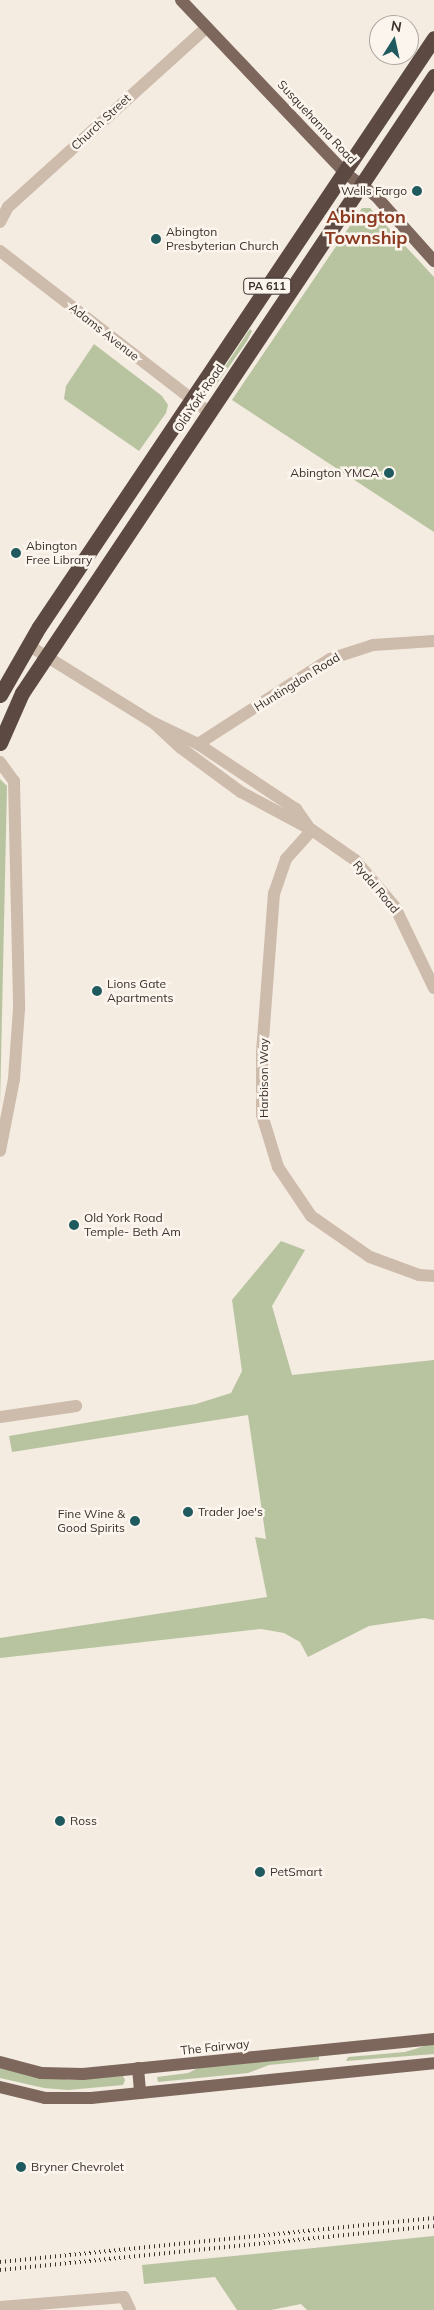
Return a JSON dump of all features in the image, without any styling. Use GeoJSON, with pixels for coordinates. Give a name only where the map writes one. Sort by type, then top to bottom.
{"type":"FeatureCollection","features":[{"type":"Feature","properties":{"kind":"highway","name":"Old York Road"},"geometry":{"type":"LineString","coordinates":[[0,695],[28,644],[434,38]]}},
{"type":"Feature","properties":{"kind":"highway","name":"Old York Road"},"geometry":{"type":"LineString","coordinates":[[0,743],[22,693],[359,184],[434,76]]}},
{"type":"Feature","properties":{"kind":"main road","name":"Susquehanna Road"},"geometry":{"type":"LineString","coordinates":[[181,0],[344,172],[375,195],[434,261]]}},
{"type":"Feature","properties":{"kind":"main road","name":"The Fairway"},"geometry":{"type":"LineString","coordinates":[[0,2062],[25,2070],[56,2074],[138,2068],[434,2039]]}},
{"type":"Feature","properties":{"kind":"main road"},"geometry":{"type":"LineString","coordinates":[[0,2087],[45,2098],[140,2093],[434,2063]]}},
{"type":"Feature","properties":{"kind":"main road"},"geometry":{"type":"LineString","coordinates":[[138,2068],[140,2093]]}},
{"type":"Feature","properties":{"kind":"street","name":"Church Street"},"geometry":{"type":"LineString","coordinates":[[0,222],[8,207],[207,27]]}},
{"type":"Feature","properties":{"kind":"street","name":"Adams Avenue"},"geometry":{"type":"LineString","coordinates":[[0,250],[208,412]]}},
{"type":"Feature","properties":{"kind":"street","name":"Huntingdon Road"},"geometry":{"type":"LineString","coordinates":[[198,744],[330,659],[373,645],[434,641]]}},
{"type":"Feature","properties":{"kind":"street","name":"Rydal Road"},"geometry":{"type":"LineString","coordinates":[[28,644],[154,723],[198,744],[296,809],[312,830]]}},
{"type":"Feature","properties":{"kind":"street","name":"Rydal Road"},"geometry":{"type":"LineString","coordinates":[[154,723],[225,780],[255,801],[312,830],[355,860],[395,907],[434,988]]}},
{"type":"Feature","properties":{"kind":"street"},"geometry":{"type":"LineString","coordinates":[[0,762],[14,781],[20,1010],[14,1079],[0,1152]]}},
{"type":"Feature","properties":{"kind":"street"},"geometry":{"type":"LineString","coordinates":[[225,780],[234,768]]}},
{"type":"Feature","properties":{"kind":"street","name":"Harbison Way"},"geometry":{"type":"LineString","coordinates":[[312,830],[286,859],[274,893],[262,1053],[262,1115],[278,1168],[311,1216],[370,1257],[419,1275],[434,1276]]}},
{"type":"Feature","properties":{"kind":"street"},"geometry":{"type":"LineString","coordinates":[[0,1418],[76,1406]]}},
{"type":"Feature","properties":{"kind":"street"},"geometry":{"type":"LineString","coordinates":[[0,2307],[124,2297],[130,2310]]}},
{"type":"Feature","properties":{"kind":"green space"},"geometry":{"type":"Polygon","coordinates":[[[362,208],[370,208],[434,277],[434,532],[232,400],[362,208]]]}},
{"type":"Feature","properties":{"kind":"green space"},"geometry":{"type":"Polygon","coordinates":[[[250,329],[252,331],[247,341],[214,388],[212,386],[250,329]]]}},
{"type":"Feature","properties":{"kind":"green space"},"geometry":{"type":"Polygon","coordinates":[[[94,344],[162,396],[168,405],[166,413],[139,451],[64,399],[66,386],[94,344]]]}},
{"type":"Feature","properties":{"kind":"green space"},"geometry":{"type":"Polygon","coordinates":[[[0,779],[7,786],[0,1106],[0,779]]]}},
{"type":"Feature","properties":{"kind":"green space"},"geometry":{"type":"Polygon","coordinates":[[[281,1241],[305,1250],[272,1306],[292,1375],[434,1360],[434,1620],[424,1618],[369,1626],[308,1657],[300,1642],[284,1633],[261,1629],[0,1658],[0,1638],[267,1597],[255,1537],[266,1539],[248,1415],[12,1452],[9,1436],[196,1404],[231,1393],[242,1371],[232,1300],[281,1241]]]}},
{"type":"Feature","properties":{"kind":"green space"},"geometry":{"type":"Polygon","coordinates":[[[434,2043],[434,2054],[346,2061],[348,2057],[405,2052],[434,2043]]]}},
{"type":"Feature","properties":{"kind":"green space"},"geometry":{"type":"Polygon","coordinates":[[[319,2055],[319,2060],[269,2065],[248,2073],[158,2082],[157,2077],[188,2073],[202,2066],[319,2055]]]}},
{"type":"Feature","properties":{"kind":"green space"},"geometry":{"type":"Polygon","coordinates":[[[0,2067],[69,2080],[123,2076],[125,2080],[123,2085],[68,2090],[44,2088],[0,2078],[0,2067]]]}},
{"type":"Feature","properties":{"kind":"green space"},"geometry":{"type":"Polygon","coordinates":[[[434,2236],[434,2310],[307,2310],[301,2304],[271,2310],[237,2310],[215,2277],[144,2284],[142,2265],[434,2236]]]}},
{"type":"Feature","properties":{"kind":"railway"},"geometry":{"type":"LineString","coordinates":[[0,2262],[434,2218]]}},
{"type":"Feature","properties":{"kind":"railway"},"geometry":{"type":"LineString","coordinates":[[0,2270],[434,2226]]}},
{"type":"Feature","properties":{"kind":"place","name":"Wells Fargo"},"geometry":{"type":"Point","coordinates":[417,191]}},
{"type":"Feature","properties":{"kind":"place","name":"Abington Presbyterian Church"},"geometry":{"type":"Point","coordinates":[156,239]}},
{"type":"Feature","properties":{"kind":"place","name":"Abington YMCA"},"geometry":{"type":"Point","coordinates":[389,473]}},
{"type":"Feature","properties":{"kind":"place","name":"Abington Free Library"},"geometry":{"type":"Point","coordinates":[16,553]}},
{"type":"Feature","properties":{"kind":"place","name":"Lions Gate Apartments"},"geometry":{"type":"Point","coordinates":[97,991]}},
{"type":"Feature","properties":{"kind":"place","name":"Old York Road Temple- Beth Am"},"geometry":{"type":"Point","coordinates":[74,1225]}},
{"type":"Feature","properties":{"kind":"place","name":"Trader Joe's"},"geometry":{"type":"Point","coordinates":[188,1512]}},
{"type":"Feature","properties":{"kind":"place","name":"Fine Wine & Good Spirits"},"geometry":{"type":"Point","coordinates":[135,1521]}},
{"type":"Feature","properties":{"kind":"place","name":"Ross"},"geometry":{"type":"Point","coordinates":[60,1821]}},
{"type":"Feature","properties":{"kind":"place","name":"PetSmart"},"geometry":{"type":"Point","coordinates":[260,1872]}},
{"type":"Feature","properties":{"kind":"place","name":"Bryner Chevrolet"},"geometry":{"type":"Point","coordinates":[21,2167]}},
{"type":"Feature","properties":{"kind":"district","name":"Abington Township"},"geometry":{"type":"Point","coordinates":[366,228]}}]}
